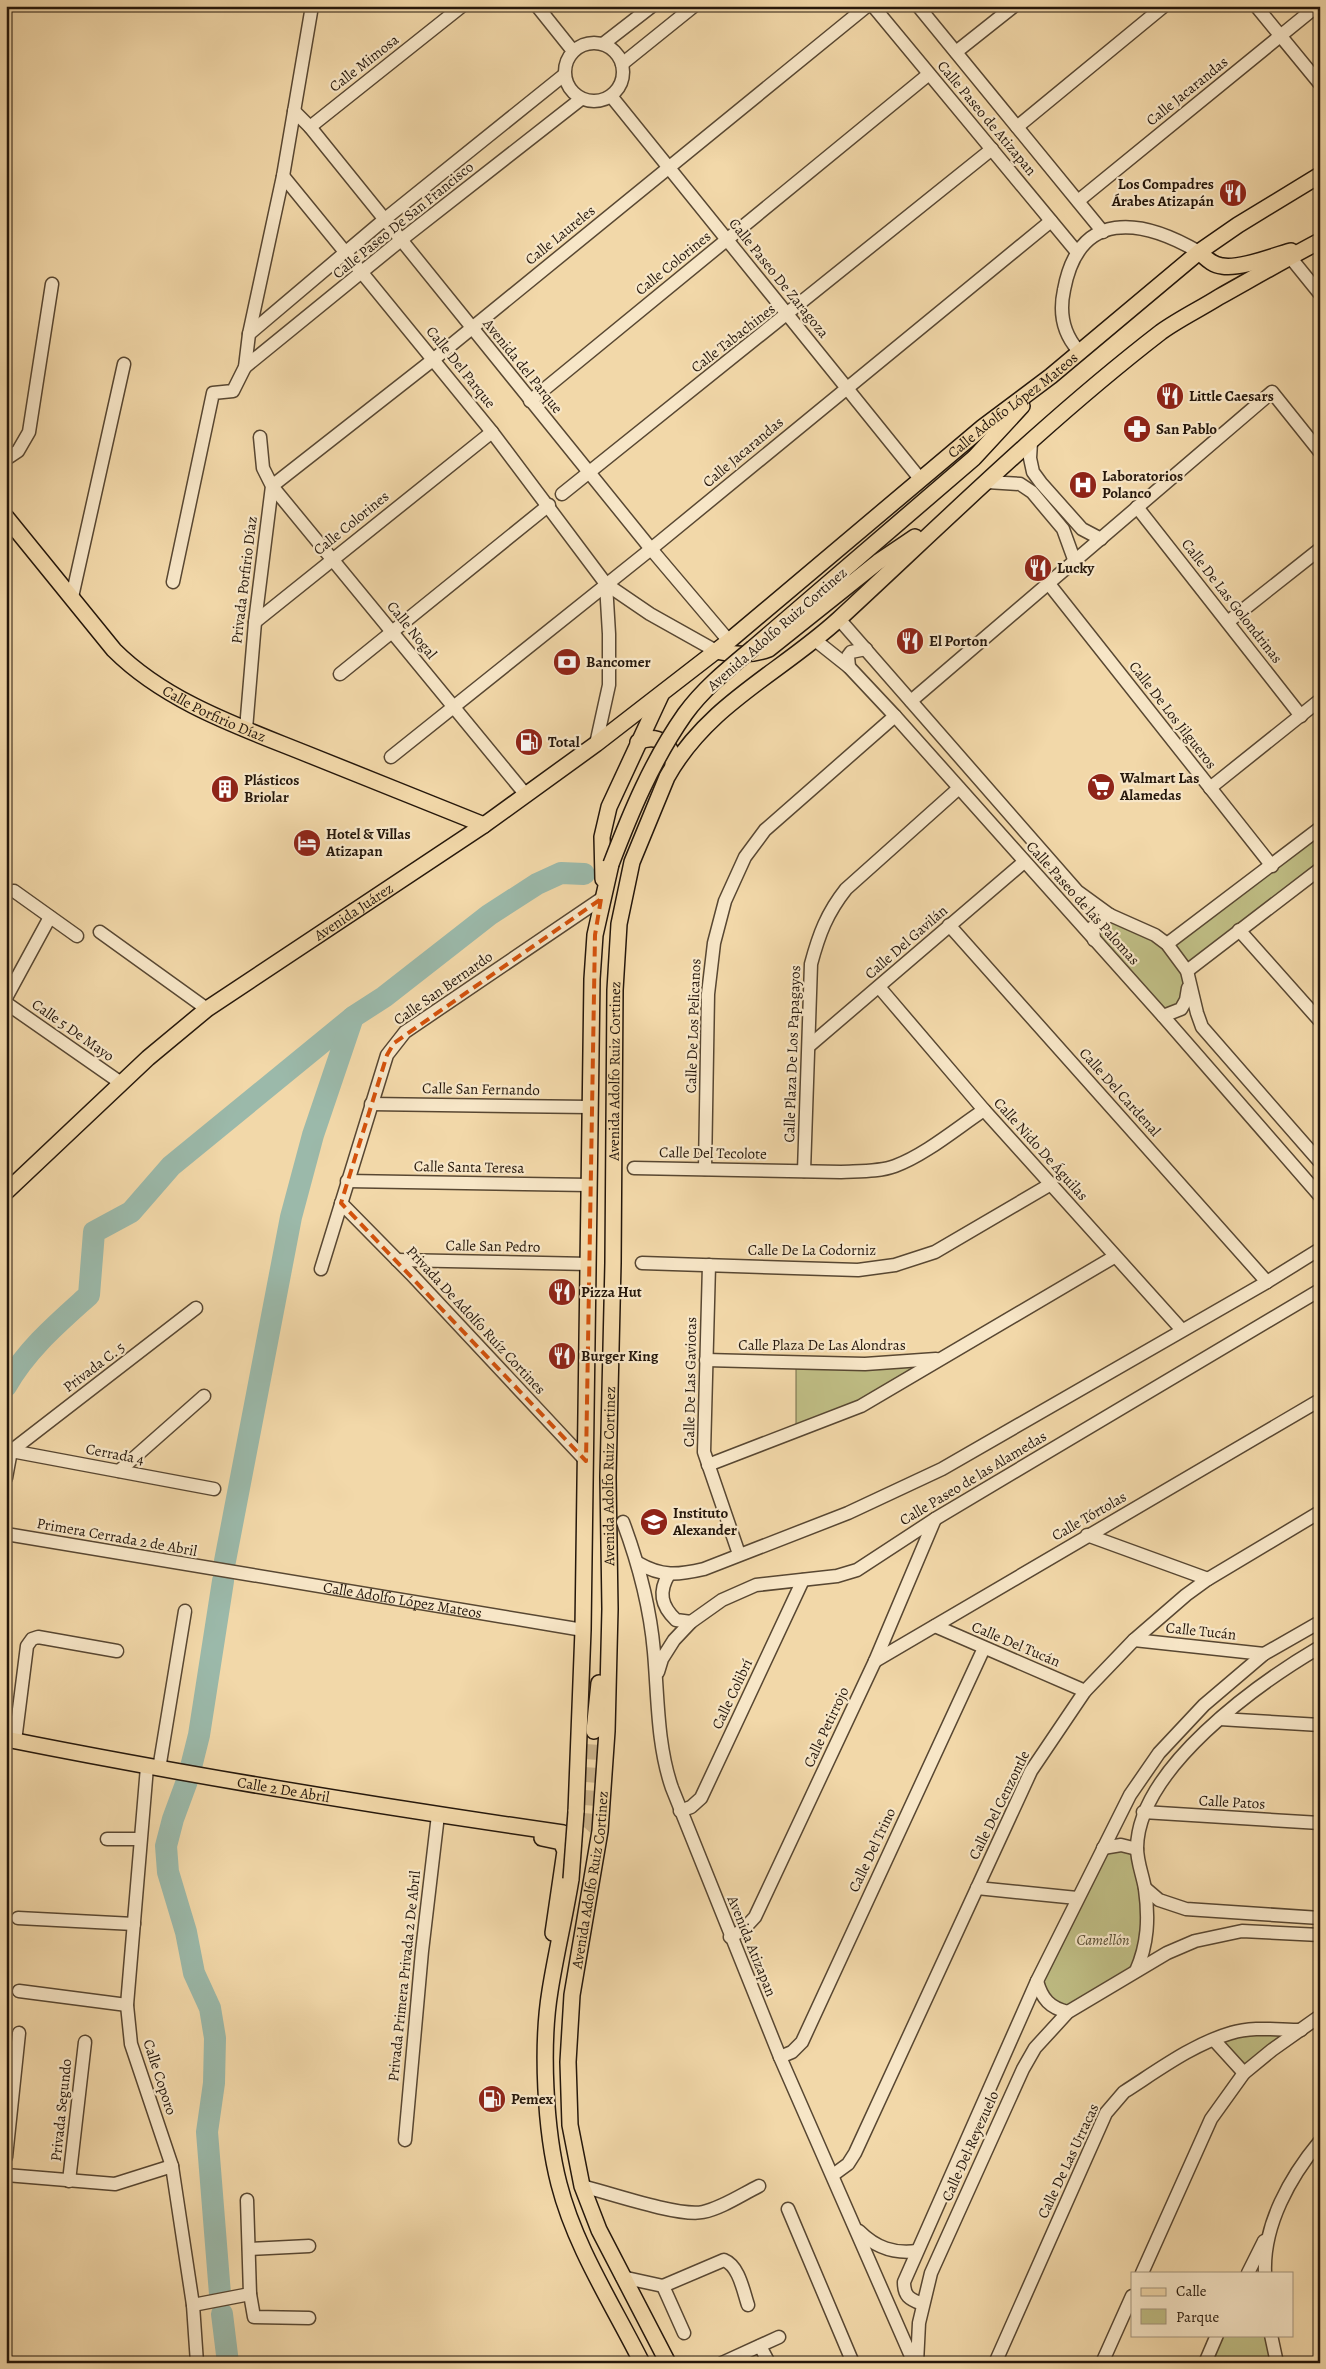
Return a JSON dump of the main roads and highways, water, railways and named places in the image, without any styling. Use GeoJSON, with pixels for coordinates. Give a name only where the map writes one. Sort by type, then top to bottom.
{"type":"FeatureCollection","features":[{"type":"Feature","properties":{"kind":"main road","name":"Calle Adolfo López Mateos"},"geometry":{"type":"LineString","coordinates":[[716,651],[983,427],[1051,376],[1078,350],[1198,252],[1320,175]]}},
{"type":"Feature","properties":{"kind":"main road"},"geometry":{"type":"LineString","coordinates":[[1198,252],[1210,262],[1222,266],[1230,266],[1316,243]]}},
{"type":"Feature","properties":{"kind":"main road"},"geometry":{"type":"LineString","coordinates":[[716,651],[738,656],[756,654],[769,649],[878,562],[956,508],[1162,332],[1316,243]]}},
{"type":"Feature","properties":{"kind":"main road","name":"Avenida Adolfo Ruiz Cortinez"},"geometry":{"type":"LineString","coordinates":[[642,2363],[579,2239],[559,2184],[548,2128],[546,2062],[550,1992],[571,1879],[576,1812],[583,1630],[592,979],[595,935],[603,893],[611,864],[636,799],[655,763],[686,713],[705,691],[718,677],[974,458],[1051,376]]}},
{"type":"Feature","properties":{"kind":"main road","name":"Avenida Adolfo Ruiz Cortinez"},"geometry":{"type":"LineString","coordinates":[[668,2363],[599,2230],[582,2186],[570,2125],[568,2062],[572,1996],[600,1831],[606,1731],[610,1609],[608,1477],[613,1262],[615,990],[619,924],[632,862],[650,813],[673,765],[709,721],[754,683],[815,640],[956,508]]}},
{"type":"Feature","properties":{"kind":"main road","name":"Calle Porfirio Díaz"},"geometry":{"type":"LineString","coordinates":[[6,516],[114,650],[131,667],[155,684],[246,729],[484,825]]}},
{"type":"Feature","properties":{"kind":"main road","name":"Avenida Juárez"},"geometry":{"type":"LineString","coordinates":[[6,1192],[121,1084],[207,1008],[484,825],[596,744],[716,651]]}},
{"type":"Feature","properties":{"kind":"main road"},"geometry":{"type":"LineString","coordinates":[[603,893],[602,837],[612,798],[663,691]]}},
{"type":"Feature","properties":{"kind":"main road"},"geometry":{"type":"LineString","coordinates":[[638,742],[653,738],[666,744],[671,750],[673,765]]}},
{"type":"Feature","properties":{"kind":"main road"},"geometry":{"type":"LineString","coordinates":[[594,1731],[610,1609]]}},
{"type":"Feature","properties":{"kind":"main road","name":"Calle 2 De Abril"},"geometry":{"type":"LineString","coordinates":[[10,1740],[153,1768],[439,1815],[563,1833]]}},
{"type":"Feature","properties":{"kind":"main road"},"geometry":{"type":"LineString","coordinates":[[439,1815],[457,1825],[471,1829],[555,1840],[564,1846],[565,1851],[555,1910],[550,1992]]}},
{"type":"Feature","properties":{"kind":"waterway"},"geometry":{"type":"LineString","coordinates":[[225,1561],[291,1217],[313,1135],[353,1017],[384,997],[489,915],[537,884],[561,873],[584,874]]}},
{"type":"Feature","properties":{"kind":"waterway"},"geometry":{"type":"LineString","coordinates":[[6,1386],[33,1348],[89,1295],[94,1232],[131,1212],[171,1166],[352,1018]]}},
{"type":"Feature","properties":{"kind":"waterway"},"geometry":{"type":"LineString","coordinates":[[191,1767],[199,1735],[223,1581]]}},
{"type":"Feature","properties":{"kind":"waterway"},"geometry":{"type":"LineString","coordinates":[[187,1781],[173,1819],[166,1846],[168,1872],[186,1932],[194,1973],[210,2008],[215,2038],[214,2083],[207,2132],[220,2294]]}},
{"type":"Feature","properties":{"kind":"waterway"},"geometry":{"type":"LineString","coordinates":[[222,2314],[228,2363]]}},
{"type":"Feature","properties":{"kind":"tunnel"},"geometry":{"type":"LineString","coordinates":[[563,1833],[580,1831],[587,1824],[594,1731]]}},
{"type":"Feature","properties":{"kind":"place","name":"Los Compadres Árabes Atizapán"},"geometry":{"type":"Point","coordinates":[1233,193]}},
{"type":"Feature","properties":{"kind":"place","name":"Little Caesars"},"geometry":{"type":"Point","coordinates":[1170,396]}},
{"type":"Feature","properties":{"kind":"place","name":"San Pablo"},"geometry":{"type":"Point","coordinates":[1137,429]}},
{"type":"Feature","properties":{"kind":"place","name":"Laboratorios Polanco"},"geometry":{"type":"Point","coordinates":[1083,485]}},
{"type":"Feature","properties":{"kind":"place","name":"Lucky"},"geometry":{"type":"Point","coordinates":[1038,568]}},
{"type":"Feature","properties":{"kind":"place","name":"El Porton"},"geometry":{"type":"Point","coordinates":[910,641]}},
{"type":"Feature","properties":{"kind":"place","name":"Bancomer"},"geometry":{"type":"Point","coordinates":[567,662]}},
{"type":"Feature","properties":{"kind":"place","name":"Total"},"geometry":{"type":"Point","coordinates":[529,742]}},
{"type":"Feature","properties":{"kind":"place","name":"Walmart Las Alamedas"},"geometry":{"type":"Point","coordinates":[1101,787]}},
{"type":"Feature","properties":{"kind":"place","name":"Plásticos Briolar"},"geometry":{"type":"Point","coordinates":[225,789]}},
{"type":"Feature","properties":{"kind":"place","name":"Hotel & Villas Atizapan"},"geometry":{"type":"Point","coordinates":[307,843]}},
{"type":"Feature","properties":{"kind":"place","name":"Pizza Hut"},"geometry":{"type":"Point","coordinates":[562,1292]}},
{"type":"Feature","properties":{"kind":"place","name":"Burger King"},"geometry":{"type":"Point","coordinates":[562,1356]}},
{"type":"Feature","properties":{"kind":"place","name":"Instituto Alexander"},"geometry":{"type":"Point","coordinates":[654,1522]}},
{"type":"Feature","properties":{"kind":"place","name":"Pemex"},"geometry":{"type":"Point","coordinates":[492,2099]}},
{"type":"Feature","properties":{"kind":"park label","name":"Camellón"},"geometry":{"type":"Point","coordinates":[1103,1940]}}]}
